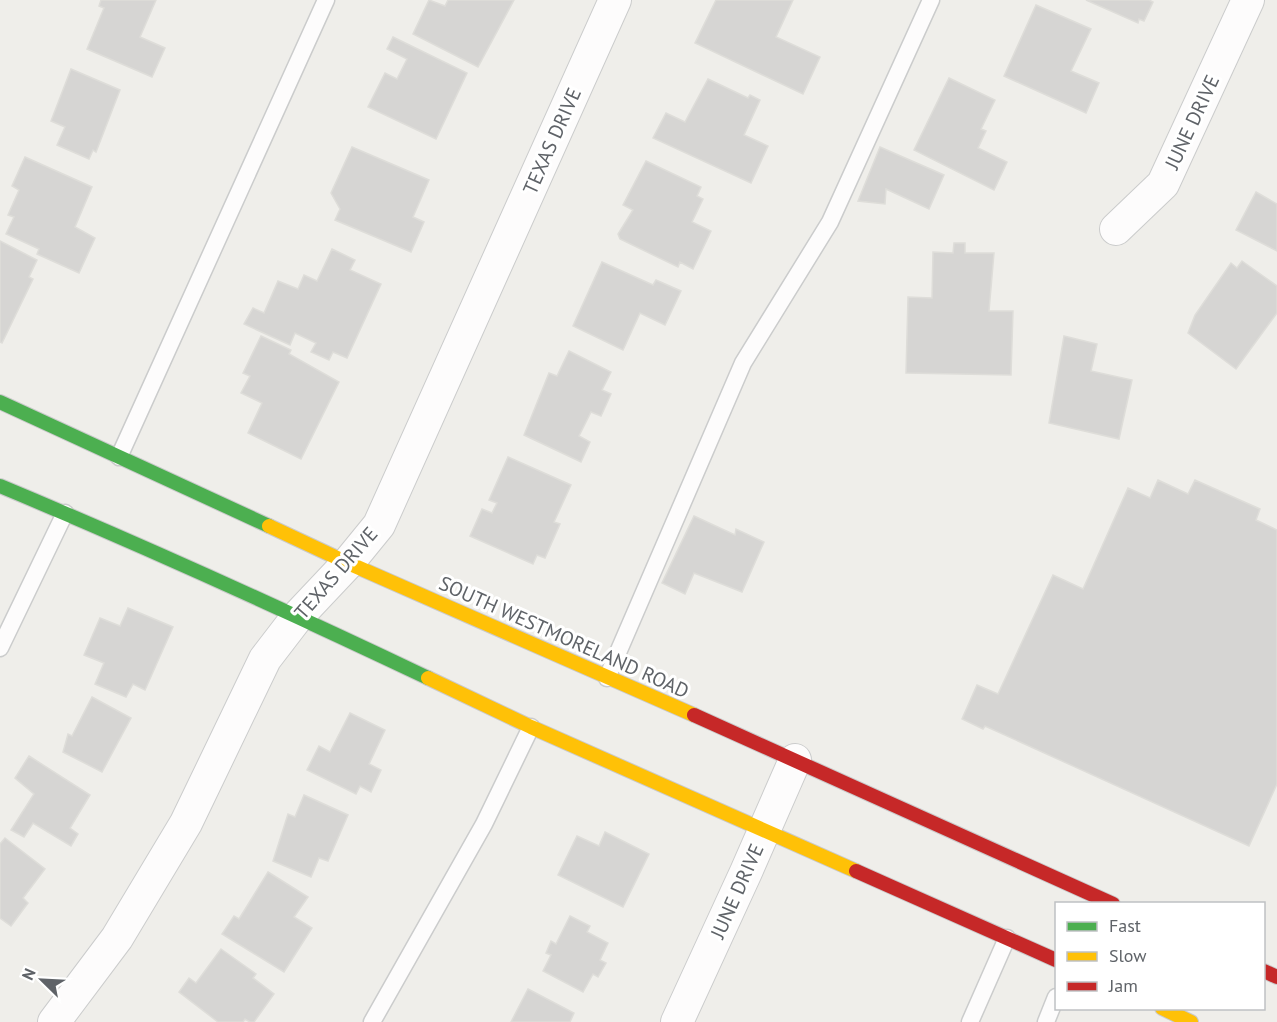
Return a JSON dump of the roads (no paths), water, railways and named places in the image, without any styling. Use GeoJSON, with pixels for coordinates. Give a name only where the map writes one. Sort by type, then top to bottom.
{"type":"FeatureCollection","features":[{"type":"Feature","properties":{"kind":"main road","name":"SOUTH WESTMORELAND ROAD"},"geometry":{"type":"LineString","coordinates":[[0,402],[348,563],[1111,902]]}},
{"type":"Feature","properties":{"kind":"main road"},"geometry":{"type":"LineString","coordinates":[[0,486],[298,616],[531,727],[1055,960]]}},
{"type":"Feature","properties":{"kind":"main road"},"geometry":{"type":"LineString","coordinates":[[1166,1010],[1191,1022]]}},
{"type":"Feature","properties":{"kind":"street","name":"TEXAS DRIVE"},"geometry":{"type":"LineString","coordinates":[[54,1022],[117,938],[186,824],[265,658],[298,616],[348,563],[379,525],[615,0]]}},
{"type":"Feature","properties":{"kind":"street","name":"JUNE DRIVE"},"geometry":{"type":"LineString","coordinates":[[1116,229],[1163,184],[1248,0]]}},
{"type":"Feature","properties":{"kind":"street","name":"JUNE DRIVE"},"geometry":{"type":"LineString","coordinates":[[677,1022],[795,760]]}},
{"type":"Feature","properties":{"kind":"lane"},"geometry":{"type":"LineString","coordinates":[[119,457],[326,0]]}},
{"type":"Feature","properties":{"kind":"lane"},"geometry":{"type":"LineString","coordinates":[[608,678],[743,363],[830,222],[931,0]]}},
{"type":"Feature","properties":{"kind":"lane"},"geometry":{"type":"LineString","coordinates":[[0,648],[65,513]]}},
{"type":"Feature","properties":{"kind":"lane"},"geometry":{"type":"LineString","coordinates":[[372,1022],[484,824],[531,727]]}},
{"type":"Feature","properties":{"kind":"lane"},"geometry":{"type":"LineString","coordinates":[[970,1022],[1006,939]]}},
{"type":"Feature","properties":{"kind":"lane"},"geometry":{"type":"LineString","coordinates":[[1046,1022],[1055,999]]}}]}
